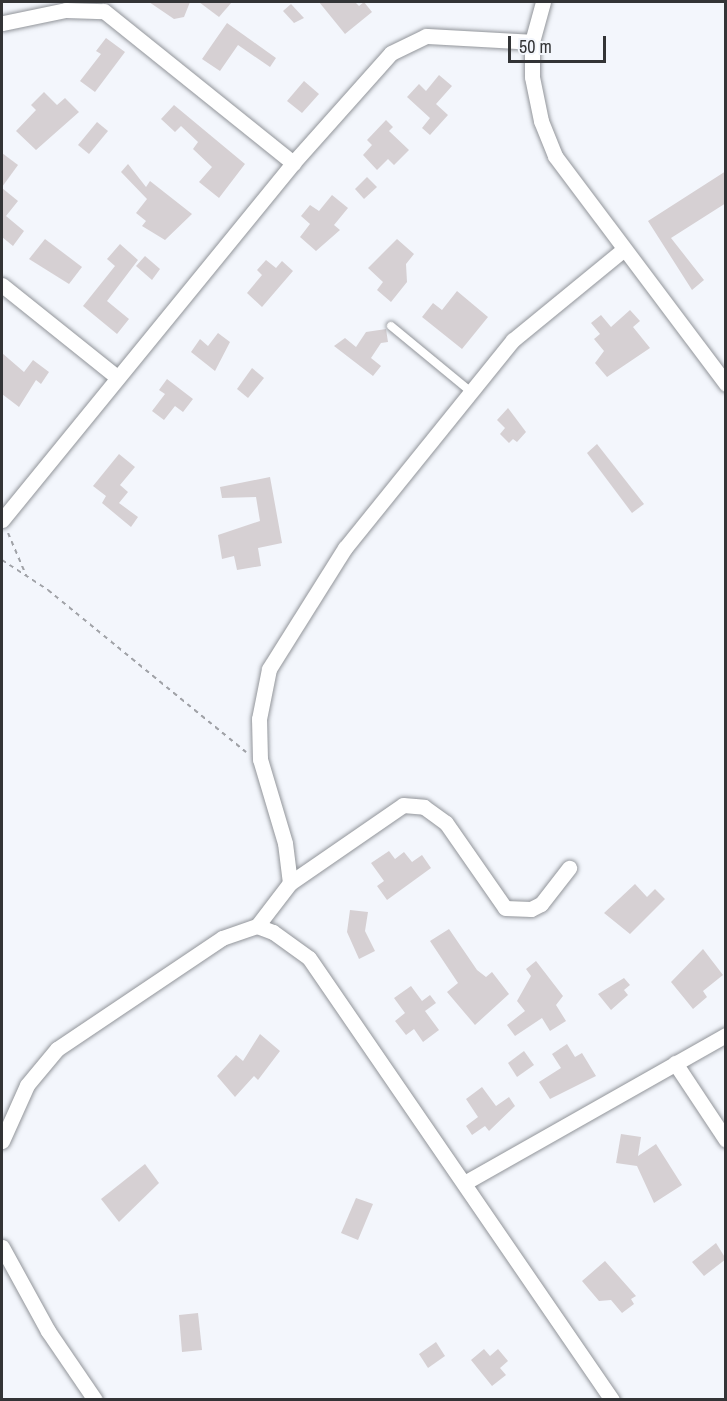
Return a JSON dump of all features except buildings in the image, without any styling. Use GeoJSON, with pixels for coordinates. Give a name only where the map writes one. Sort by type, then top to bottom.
{"type":"FeatureCollection","features":[{"type":"Feature","properties":{"kind":"street"},"geometry":{"type":"LineString","coordinates":[[543,2],[532,42],[534,91],[547,138],[564,171],[726,384]]}},
{"type":"Feature","properties":{"kind":"street"},"geometry":{"type":"LineString","coordinates":[[3,23],[66,10],[104,11],[293,163]]}},
{"type":"Feature","properties":{"kind":"street"},"geometry":{"type":"LineString","coordinates":[[4,517],[293,163],[403,43],[438,35],[532,42]]}},
{"type":"Feature","properties":{"kind":"street"},"geometry":{"type":"LineString","coordinates":[[290,883],[285,843],[260,759],[260,719],[269,669],[345,549],[524,328],[623,250]]}},
{"type":"Feature","properties":{"kind":"street"},"geometry":{"type":"LineString","coordinates":[[2,285],[117,378]]}},
{"type":"Feature","properties":{"kind":"street"},"geometry":{"type":"LineString","coordinates":[[2,1141],[27,1085],[57,1049],[222,938],[257,926],[290,883],[394,808],[414,805],[434,812],[446,823],[505,908],[531,909],[541,904],[569,868]]}},
{"type":"Feature","properties":{"kind":"street"},"geometry":{"type":"LineString","coordinates":[[257,926],[285,938],[309,958],[466,1182],[612,1400]]}},
{"type":"Feature","properties":{"kind":"street"},"geometry":{"type":"LineString","coordinates":[[466,1182],[726,1035]]}},
{"type":"Feature","properties":{"kind":"street"},"geometry":{"type":"LineString","coordinates":[[675,1063],[726,1140]]}},
{"type":"Feature","properties":{"kind":"street"},"geometry":{"type":"LineString","coordinates":[[2,1247],[48,1331],[95,1400]]}},
{"type":"Feature","properties":{"kind":"lane"},"geometry":{"type":"LineString","coordinates":[[391,326],[471,392]]}},
{"type":"Feature","properties":{"kind":"path"},"geometry":{"type":"LineString","coordinates":[[4,517],[9,540],[26,575]]}},
{"type":"Feature","properties":{"kind":"path"},"geometry":{"type":"LineString","coordinates":[[2,560],[26,575],[203,713],[229,741],[260,759]]}}]}
